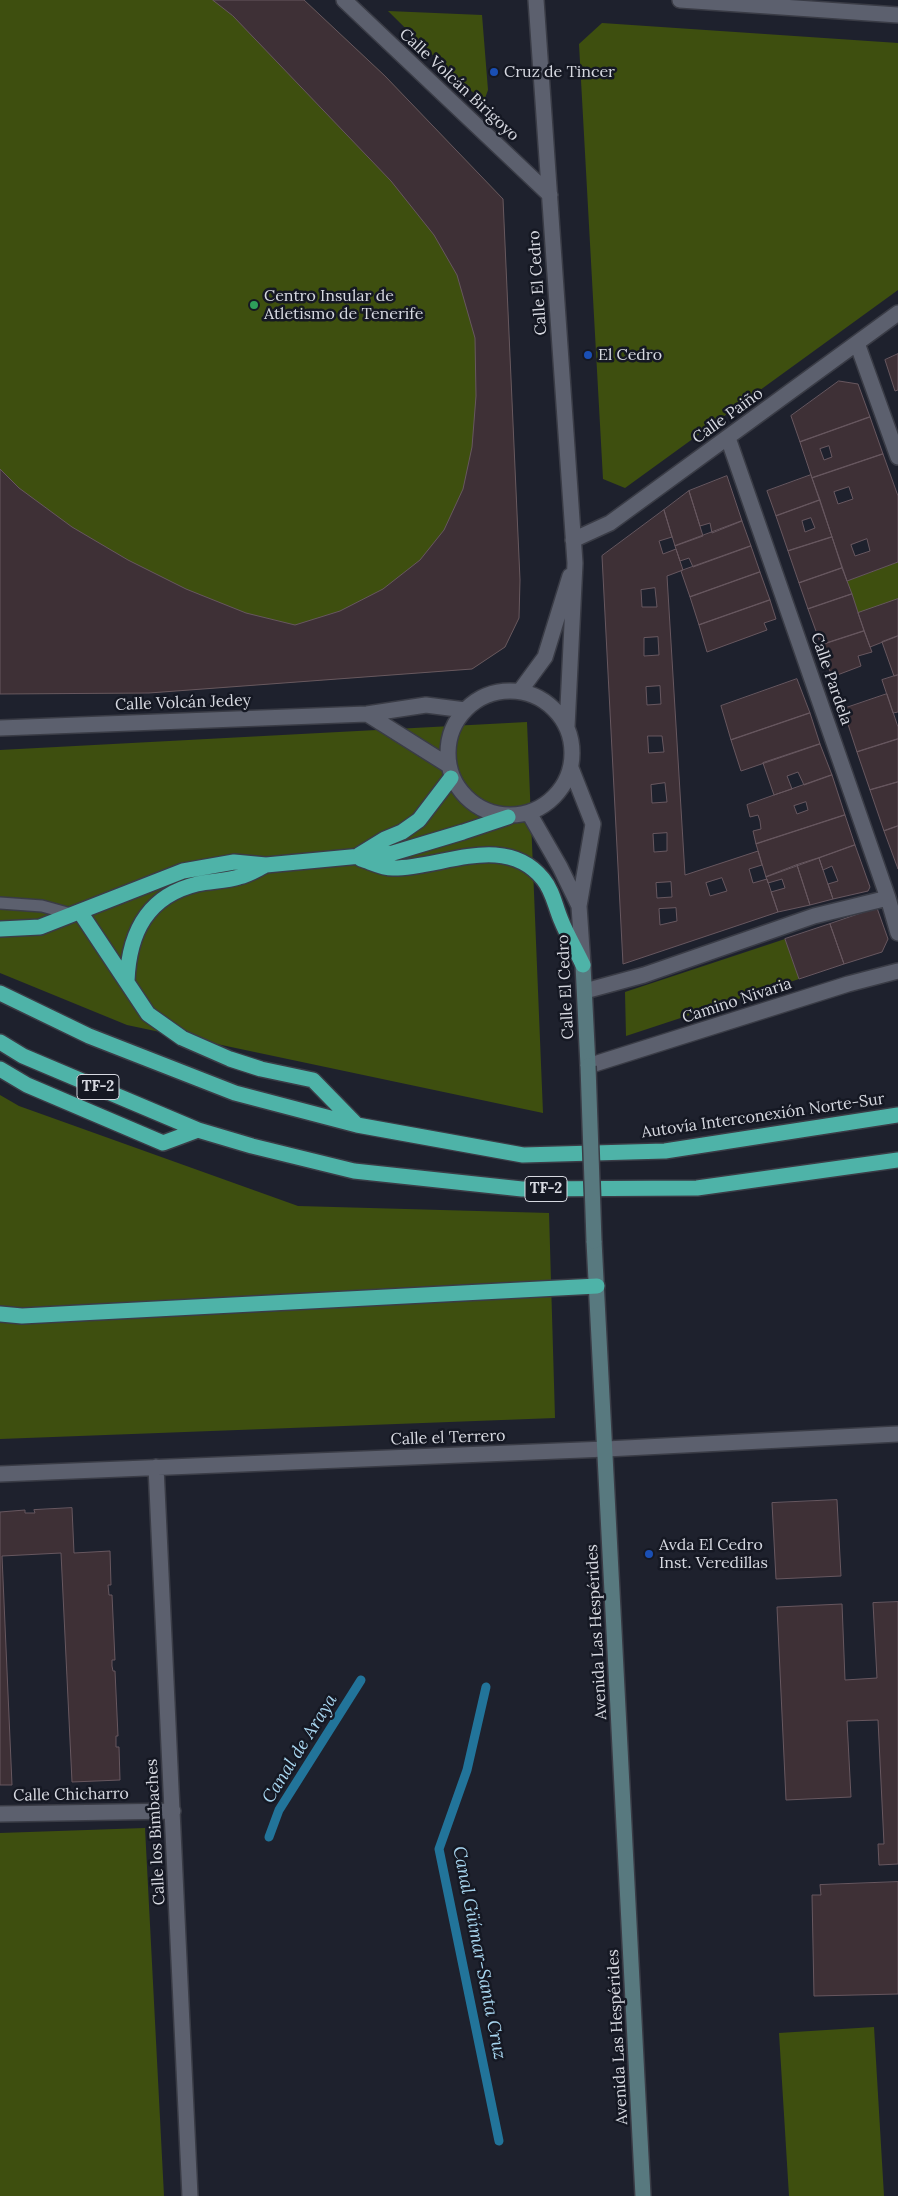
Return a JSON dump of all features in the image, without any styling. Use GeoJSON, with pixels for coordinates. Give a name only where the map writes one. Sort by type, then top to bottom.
{"type":"FeatureCollection","features":[{"type":"Feature","properties":{"kind":"highway"},"geometry":{"type":"LineString","coordinates":[[355,857],[385,839],[402,832],[419,820],[450,771]]}},
{"type":"Feature","properties":{"kind":"highway"},"geometry":{"type":"LineString","coordinates":[[0,929],[40,927],[183,871],[234,862],[266,865],[392,853],[463,832],[508,816]]}},
{"type":"Feature","properties":{"kind":"highway"},"geometry":{"type":"LineString","coordinates":[[355,857],[392,869],[416,867],[472,856],[494,855],[512,858],[529,865],[543,879],[555,899],[560,919],[583,965]]}},
{"type":"Feature","properties":{"kind":"highway"},"geometry":{"type":"LineString","coordinates":[[127,981],[134,939],[147,913],[160,901],[174,892],[195,884],[240,877],[266,865]]}},
{"type":"Feature","properties":{"kind":"highway"},"geometry":{"type":"LineString","coordinates":[[76,913],[127,981],[148,1014],[182,1038],[230,1059],[261,1069],[313,1080],[357,1125]]}},
{"type":"Feature","properties":{"kind":"highway","name":"Autovía Interconexión Norte-Sur"},"geometry":{"type":"LineString","coordinates":[[0,993],[90,1036],[234,1093],[357,1125],[523,1155],[665,1151],[898,1115]]}},
{"type":"Feature","properties":{"kind":"highway","name":"TF-2"},"geometry":{"type":"LineString","coordinates":[[0,1042],[23,1056],[198,1130],[252,1146],[354,1171],[522,1189],[697,1188],[898,1160]]}},
{"type":"Feature","properties":{"kind":"highway"},"geometry":{"type":"LineString","coordinates":[[0,1069],[27,1085],[163,1143],[198,1130]]}},
{"type":"Feature","properties":{"kind":"highway"},"geometry":{"type":"LineString","coordinates":[[0,1083],[27,1085]]}},
{"type":"Feature","properties":{"kind":"highway"},"geometry":{"type":"LineString","coordinates":[[0,1314],[22,1316],[597,1286]]}},
{"type":"Feature","properties":{"kind":"street","name":"Calle Volcán Birigoyo"},"geometry":{"type":"LineString","coordinates":[[344,0],[550,195]]}},
{"type":"Feature","properties":{"kind":"street","name":"Calle El Cedro"},"geometry":{"type":"LineString","coordinates":[[536,0],[575,563],[567,726]]}},
{"type":"Feature","properties":{"kind":"street"},"geometry":{"type":"LineString","coordinates":[[680,0],[773,3],[898,15]]}},
{"type":"Feature","properties":{"kind":"street","name":"Calle Paiño"},"geometry":{"type":"LineString","coordinates":[[573,540],[610,523],[898,313]]}},
{"type":"Feature","properties":{"kind":"street"},"geometry":{"type":"LineString","coordinates":[[857,343],[898,458]]}},
{"type":"Feature","properties":{"kind":"street","name":"Calle Pardela"},"geometry":{"type":"LineString","coordinates":[[728,438],[888,898],[898,933]]}},
{"type":"Feature","properties":{"kind":"street","name":"Calle El Cedro"},"geometry":{"type":"LineString","coordinates":[[520,691],[545,657],[562,598],[575,563]]}},
{"type":"Feature","properties":{"kind":"street"},"geometry":{"type":"LineString","coordinates":[[367,714],[450,771],[468,801],[486,812],[508,816],[529,814],[542,806],[562,788],[571,768],[572,747],[567,726],[554,709],[538,697],[520,691],[500,692],[481,698],[465,710],[454,726],[448,745],[450,771]]}},
{"type":"Feature","properties":{"kind":"street","name":"Calle Volcán Jedey"},"geometry":{"type":"LineString","coordinates":[[0,728],[367,714],[426,705],[465,710]]}},
{"type":"Feature","properties":{"kind":"street","name":"Calle El Cedro"},"geometry":{"type":"LineString","coordinates":[[571,768],[593,824],[579,906],[588,1066]]}},
{"type":"Feature","properties":{"kind":"street","name":"Calle El Cedro"},"geometry":{"type":"LineString","coordinates":[[529,814],[556,860],[579,906]]}},
{"type":"Feature","properties":{"kind":"street"},"geometry":{"type":"LineString","coordinates":[[585,991],[644,976],[814,916],[888,898]]}},
{"type":"Feature","properties":{"kind":"street","name":"Camino Nivaria"},"geometry":{"type":"LineString","coordinates":[[588,1066],[848,984],[898,971]]}},
{"type":"Feature","properties":{"kind":"street","name":"Avenida Las Hespérides"},"geometry":{"type":"LineString","coordinates":[[588,1066],[594,1241],[643,2196]]}},
{"type":"Feature","properties":{"kind":"street","name":"Calle el Terrero"},"geometry":{"type":"LineString","coordinates":[[0,1474],[606,1449],[898,1434]]}},
{"type":"Feature","properties":{"kind":"street","name":"Calle los Bimbaches"},"geometry":{"type":"LineString","coordinates":[[156,1467],[190,2196]]}},
{"type":"Feature","properties":{"kind":"street","name":"Calle Chicharro"},"geometry":{"type":"LineString","coordinates":[[0,1814],[172,1811]]}},
{"type":"Feature","properties":{"kind":"lane"},"geometry":{"type":"LineString","coordinates":[[0,903],[42,906],[76,913]]}},
{"type":"Feature","properties":{"kind":"green space","name":"Centro Insular de Atletismo de Tenerife"},"geometry":{"type":"Polygon","coordinates":[[[0,0],[304,0],[385,76],[503,199],[520,580],[519,618],[505,647],[472,669],[149,693],[0,694],[0,0]]]}},
{"type":"Feature","properties":{"kind":"green space"},"geometry":{"type":"Polygon","coordinates":[[[388,11],[482,15],[488,90],[484,101],[460,82],[388,11]]]}},
{"type":"Feature","properties":{"kind":"green space"},"geometry":{"type":"Polygon","coordinates":[[[602,23],[898,43],[898,290],[625,488],[603,479],[579,44],[602,23]]]}},
{"type":"Feature","properties":{"kind":"green space"},"geometry":{"type":"Polygon","coordinates":[[[898,562],[898,599],[858,613],[847,581],[898,562]]]}},
{"type":"Feature","properties":{"kind":"green space"},"geometry":{"type":"Polygon","coordinates":[[[527,722],[543,1113],[127,1025],[0,973],[0,750],[527,722]]]}},
{"type":"Feature","properties":{"kind":"green space"},"geometry":{"type":"Polygon","coordinates":[[[785,939],[799,979],[626,1036],[625,992],[785,939]]]}},
{"type":"Feature","properties":{"kind":"green space"},"geometry":{"type":"Polygon","coordinates":[[[0,1095],[19,1106],[298,1206],[549,1213],[555,1418],[0,1439],[0,1095]]]}},
{"type":"Feature","properties":{"kind":"green space"},"geometry":{"type":"Polygon","coordinates":[[[145,1828],[164,2196],[0,2196],[0,1833],[145,1828]]]}},
{"type":"Feature","properties":{"kind":"green space"},"geometry":{"type":"Polygon","coordinates":[[[874,2027],[884,2196],[789,2196],[779,2033],[874,2027]]]}},
{"type":"Feature","properties":{"kind":"building"},"geometry":{"type":"Polygon","coordinates":[[[213,0],[304,0],[385,76],[503,199],[520,580],[519,618],[505,647],[472,669],[149,693],[0,694],[0,469],[19,488],[72,527],[128,560],[186,589],[246,613],[295,625],[340,611],[383,589],[420,560],[444,530],[463,489],[472,447],[476,396],[475,338],[457,275],[434,235],[391,181],[233,16],[213,0]]]}},
{"type":"Feature","properties":{"kind":"building"},"geometry":{"type":"Polygon","coordinates":[[[898,354],[898,390],[895,391],[885,360],[898,354]]]}},
{"type":"Feature","properties":{"kind":"building"},"geometry":{"type":"Polygon","coordinates":[[[839,381],[858,384],[870,417],[800,442],[791,416],[839,381]]]}},
{"type":"Feature","properties":{"kind":"building"},"geometry":{"type":"Polygon","coordinates":[[[870,417],[883,454],[812,478],[800,442],[870,417]],[[829,446],[820,449],[824,460],[832,457],[829,446]]]}},
{"type":"Feature","properties":{"kind":"building"},"geometry":{"type":"Polygon","coordinates":[[[883,454],[898,496],[898,562],[847,581],[812,478],[883,454]],[[849,487],[834,492],[838,504],[853,499],[849,487]],[[867,539],[851,545],[855,556],[870,551],[867,539]]]}},
{"type":"Feature","properties":{"kind":"building"},"geometry":{"type":"Polygon","coordinates":[[[811,475],[820,500],[776,516],[767,491],[811,475]]]}},
{"type":"Feature","properties":{"kind":"building"},"geometry":{"type":"Polygon","coordinates":[[[727,476],[742,521],[712,533],[710,523],[700,526],[689,491],[727,476]]]}},
{"type":"Feature","properties":{"kind":"building"},"geometry":{"type":"Polygon","coordinates":[[[689,491],[703,536],[675,546],[664,510],[689,491]]]}},
{"type":"Feature","properties":{"kind":"building"},"geometry":{"type":"Polygon","coordinates":[[[820,500],[832,537],[788,551],[776,516],[820,500]],[[811,518],[802,521],[805,532],[815,528],[811,518]]]}},
{"type":"Feature","properties":{"kind":"building"},"geometry":{"type":"Polygon","coordinates":[[[664,510],[672,537],[659,541],[663,554],[676,549],[683,570],[667,576],[685,875],[758,851],[762,865],[749,869],[753,883],[767,879],[778,912],[623,964],[602,556],[664,510]],[[655,588],[641,590],[642,607],[657,607],[655,588]],[[658,637],[644,638],[644,656],[659,655],[658,637]],[[660,686],[646,687],[647,705],[661,704],[660,686]],[[648,736],[649,753],[664,752],[662,736],[648,736]],[[665,783],[651,785],[652,803],[667,802],[665,783]],[[667,833],[653,834],[654,852],[667,851],[667,833]],[[722,878],[706,883],[710,896],[727,891],[722,878]],[[671,882],[656,883],[657,898],[672,897],[671,882]],[[676,908],[659,909],[660,925],[677,921],[676,908]]]}},
{"type":"Feature","properties":{"kind":"building"},"geometry":{"type":"Polygon","coordinates":[[[742,521],[751,546],[693,567],[689,558],[680,561],[675,546],[742,521]]]}},
{"type":"Feature","properties":{"kind":"building"},"geometry":{"type":"Polygon","coordinates":[[[832,537],[842,568],[799,583],[788,551],[832,537]]]}},
{"type":"Feature","properties":{"kind":"building"},"geometry":{"type":"Polygon","coordinates":[[[751,546],[760,572],[690,597],[681,571],[751,546]]]}},
{"type":"Feature","properties":{"kind":"building"},"geometry":{"type":"Polygon","coordinates":[[[842,568],[852,594],[808,609],[799,583],[842,568]]]}},
{"type":"Feature","properties":{"kind":"building"},"geometry":{"type":"Polygon","coordinates":[[[760,572],[770,600],[699,625],[690,597],[760,572]]]}},
{"type":"Feature","properties":{"kind":"building"},"geometry":{"type":"Polygon","coordinates":[[[852,594],[864,631],[821,645],[808,609],[852,594]]]}},
{"type":"Feature","properties":{"kind":"building"},"geometry":{"type":"Polygon","coordinates":[[[898,599],[898,636],[870,647],[858,613],[898,599]]]}},
{"type":"Feature","properties":{"kind":"building"},"geometry":{"type":"Polygon","coordinates":[[[770,600],[776,619],[764,623],[767,630],[707,652],[699,625],[770,600]]]}},
{"type":"Feature","properties":{"kind":"building"},"geometry":{"type":"Polygon","coordinates":[[[864,631],[872,652],[858,656],[861,666],[832,677],[821,645],[864,631]]]}},
{"type":"Feature","properties":{"kind":"building"},"geometry":{"type":"Polygon","coordinates":[[[898,636],[898,675],[894,676],[882,642],[898,636]]]}},
{"type":"Feature","properties":{"kind":"building"},"geometry":{"type":"Polygon","coordinates":[[[898,675],[898,712],[893,713],[882,680],[898,675]]]}},
{"type":"Feature","properties":{"kind":"building"},"geometry":{"type":"Polygon","coordinates":[[[797,679],[810,713],[731,740],[721,706],[797,679]]]}},
{"type":"Feature","properties":{"kind":"building"},"geometry":{"type":"Polygon","coordinates":[[[887,694],[898,727],[898,739],[857,752],[843,709],[887,694]]]}},
{"type":"Feature","properties":{"kind":"building"},"geometry":{"type":"Polygon","coordinates":[[[810,713],[820,744],[741,771],[731,740],[810,713]]]}},
{"type":"Feature","properties":{"kind":"building"},"geometry":{"type":"Polygon","coordinates":[[[898,739],[898,782],[870,790],[857,752],[898,739]]]}},
{"type":"Feature","properties":{"kind":"building"},"geometry":{"type":"Polygon","coordinates":[[[820,744],[832,775],[804,785],[798,772],[787,776],[792,789],[774,795],[763,763],[820,744]]]}},
{"type":"Feature","properties":{"kind":"building"},"geometry":{"type":"Polygon","coordinates":[[[832,775],[845,815],[756,844],[753,831],[761,829],[760,821],[758,815],[750,817],[747,805],[832,775]],[[806,802],[794,806],[797,814],[808,810],[806,802]]]}},
{"type":"Feature","properties":{"kind":"building"},"geometry":{"type":"Polygon","coordinates":[[[898,782],[898,826],[884,831],[870,790],[898,782]]]}},
{"type":"Feature","properties":{"kind":"building"},"geometry":{"type":"Polygon","coordinates":[[[845,815],[855,845],[766,877],[756,844],[845,815]]]}},
{"type":"Feature","properties":{"kind":"building"},"geometry":{"type":"Polygon","coordinates":[[[898,826],[898,869],[884,831],[898,826]]]}},
{"type":"Feature","properties":{"kind":"building"},"geometry":{"type":"Polygon","coordinates":[[[855,845],[870,887],[868,891],[833,899],[828,884],[838,881],[832,866],[823,870],[819,858],[855,845]]]}},
{"type":"Feature","properties":{"kind":"building"},"geometry":{"type":"Polygon","coordinates":[[[819,858],[833,899],[810,905],[797,865],[819,858]]]}},
{"type":"Feature","properties":{"kind":"building"},"geometry":{"type":"Polygon","coordinates":[[[797,865],[810,905],[778,912],[771,892],[785,888],[782,879],[768,883],[766,877],[797,865]]]}},
{"type":"Feature","properties":{"kind":"building"},"geometry":{"type":"Polygon","coordinates":[[[877,908],[888,939],[882,952],[844,964],[830,924],[877,908]]]}},
{"type":"Feature","properties":{"kind":"building"},"geometry":{"type":"Polygon","coordinates":[[[830,924],[844,964],[799,979],[785,939],[830,924]]]}},
{"type":"Feature","properties":{"kind":"building"},"geometry":{"type":"Polygon","coordinates":[[[837,1500],[841,1576],[776,1579],[772,1503],[837,1500]]]}},
{"type":"Feature","properties":{"kind":"building"},"geometry":{"type":"Polygon","coordinates":[[[72,1508],[74,1553],[110,1551],[111,1585],[108,1585],[109,1595],[112,1595],[115,1660],[112,1660],[112,1666],[113,1671],[115,1671],[118,1736],[116,1736],[116,1747],[119,1747],[120,1780],[72,1782],[61,1553],[2,1556],[12,1785],[0,1785],[0,1512],[25,1510],[25,1513],[35,1513],[34,1510],[72,1508]]]}},
{"type":"Feature","properties":{"kind":"building"},"geometry":{"type":"Polygon","coordinates":[[[898,1602],[898,1864],[879,1865],[878,1844],[884,1844],[878,1720],[847,1721],[851,1797],[786,1800],[777,1607],[842,1604],[845,1680],[877,1678],[873,1603],[898,1602]]]}},
{"type":"Feature","properties":{"kind":"building"},"geometry":{"type":"Polygon","coordinates":[[[898,1882],[898,1994],[814,1996],[812,1895],[821,1895],[820,1885],[898,1882]]]}},
{"type":"Feature","properties":{"kind":"waterway","name":"Canal de Araya"},"geometry":{"type":"LineString","coordinates":[[269,1837],[279,1810],[361,1680]]}},
{"type":"Feature","properties":{"kind":"waterway","name":"Canal Güímar-Santa Cruz"},"geometry":{"type":"LineString","coordinates":[[486,1687],[467,1770],[439,1849],[499,2141]]}},
{"type":"Feature","properties":{"kind":"place","name":"Cruz de Tincer"},"geometry":{"type":"Point","coordinates":[494,72]}},
{"type":"Feature","properties":{"kind":"place","name":"Centro Insular de Atletismo de Tenerife"},"geometry":{"type":"Point","coordinates":[254,305]}},
{"type":"Feature","properties":{"kind":"place","name":"El Cedro"},"geometry":{"type":"Point","coordinates":[588,355]}},
{"type":"Feature","properties":{"kind":"place","name":"Avda El Cedro Inst. Veredillas"},"geometry":{"type":"Point","coordinates":[649,1554]}}]}
